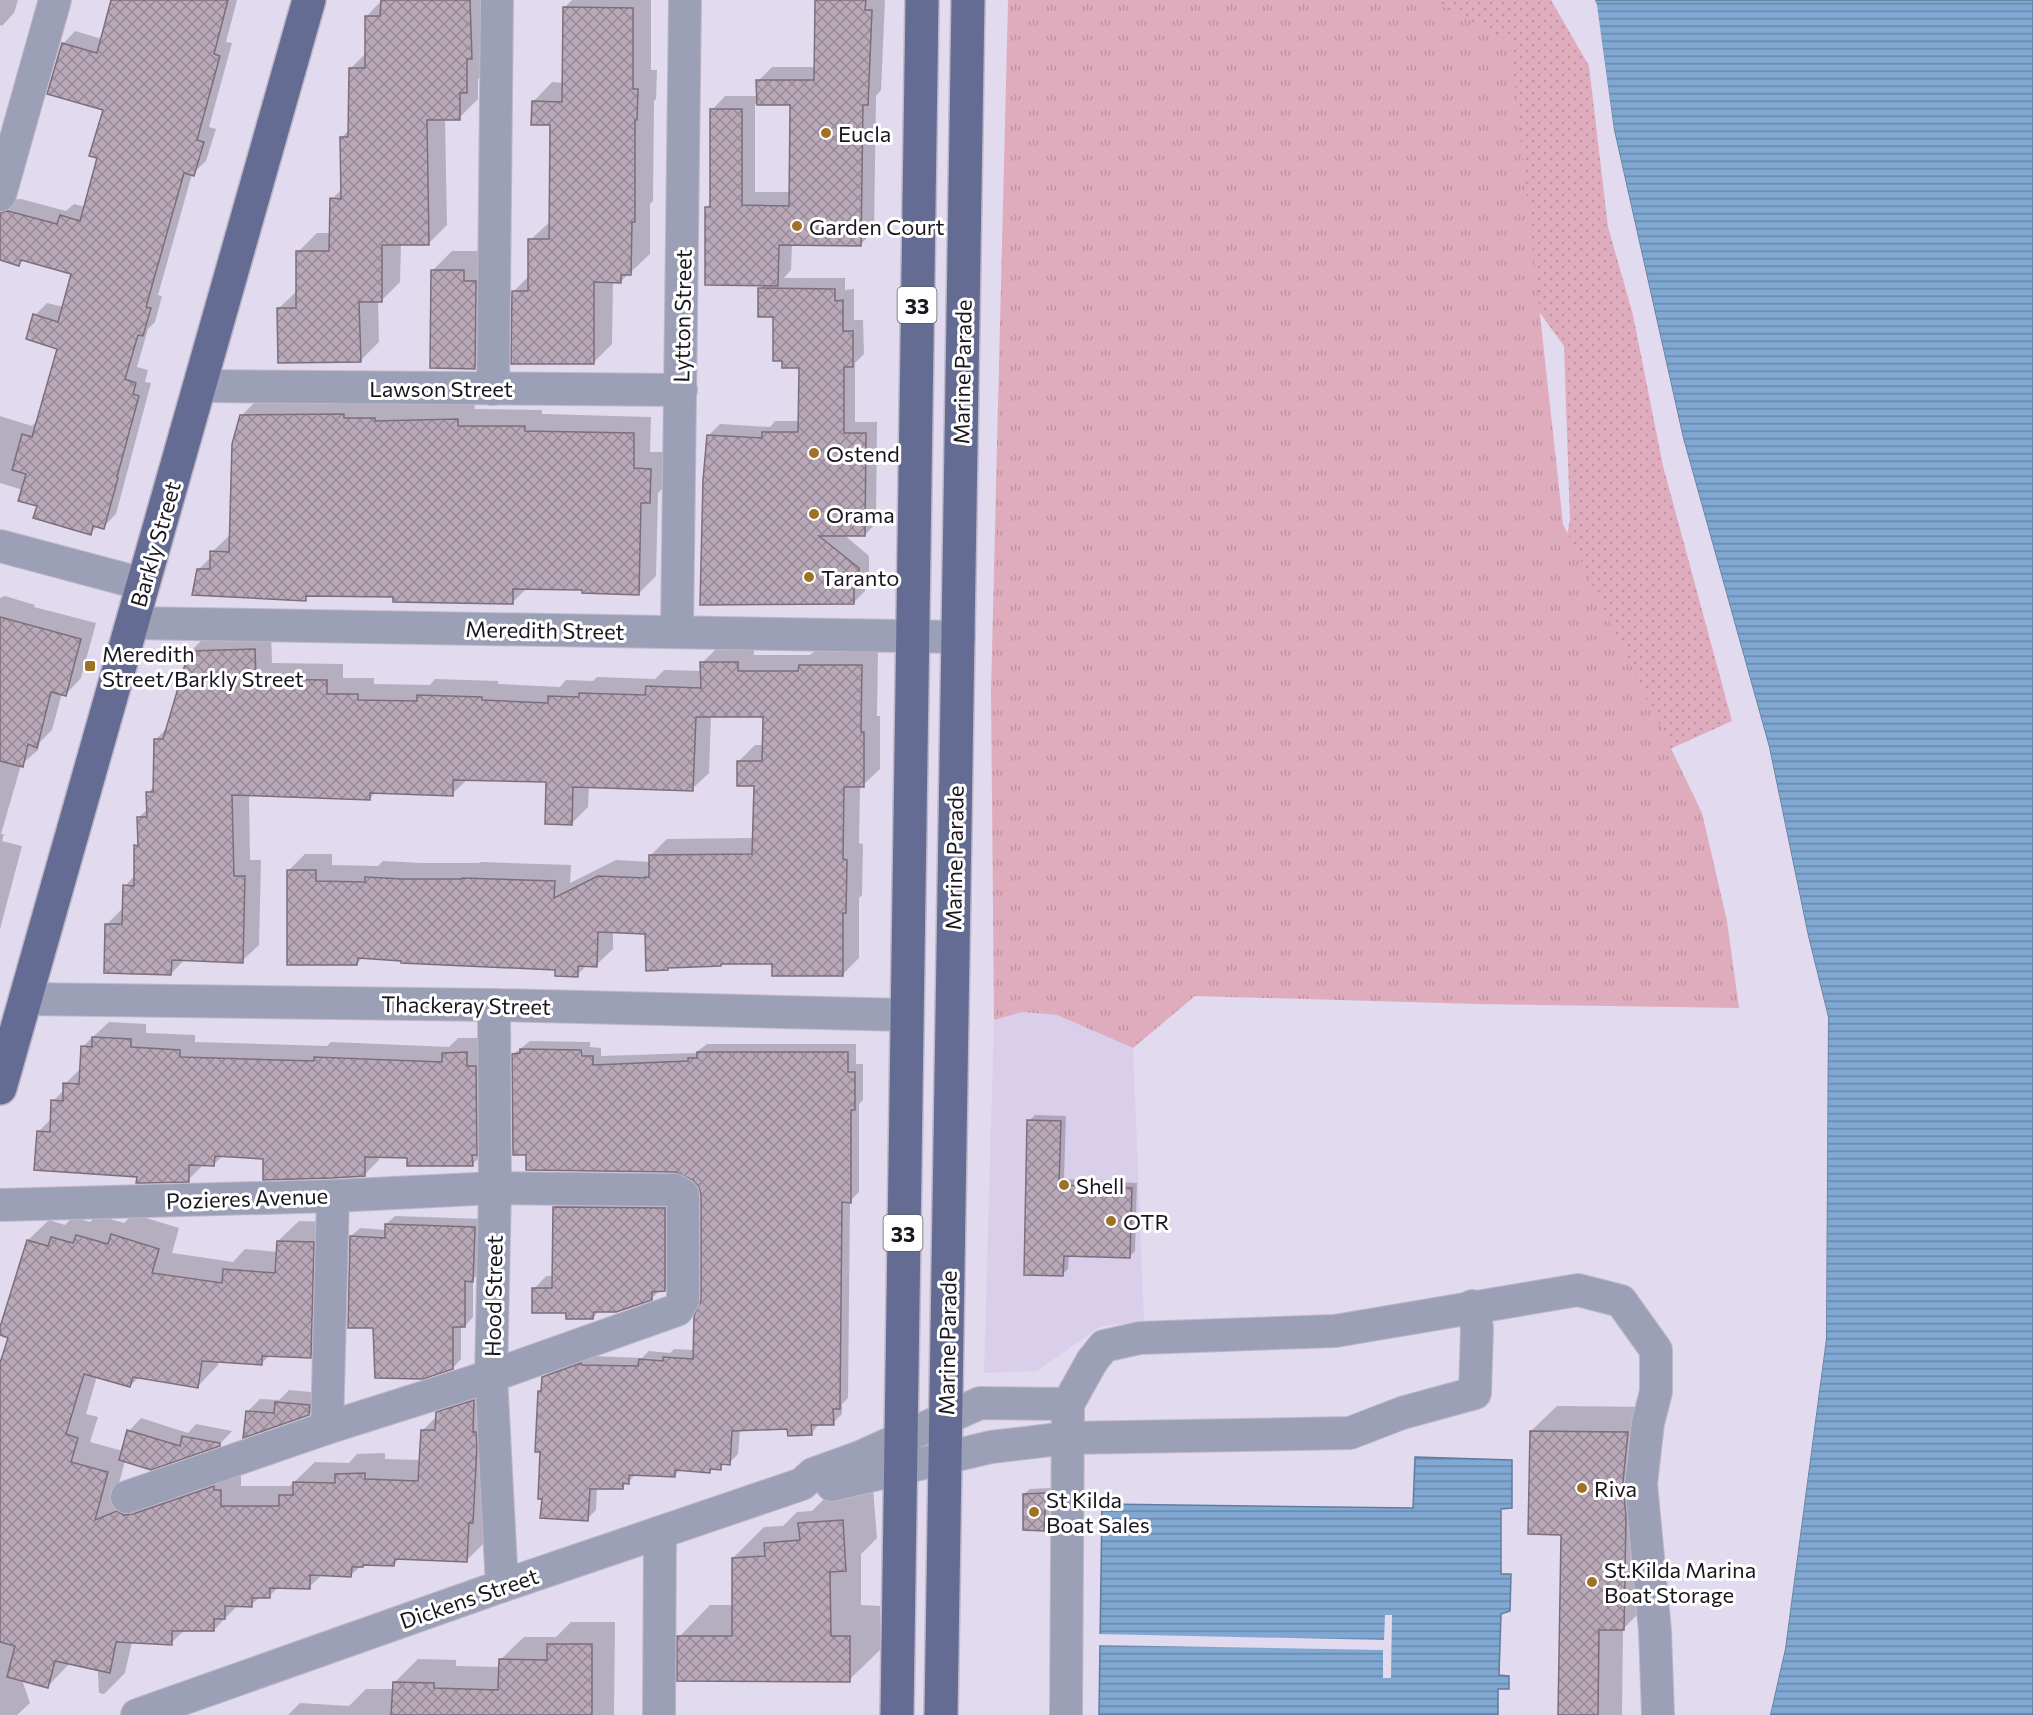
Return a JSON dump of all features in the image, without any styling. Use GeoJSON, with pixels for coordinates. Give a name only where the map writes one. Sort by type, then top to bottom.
{"type":"FeatureCollection","features":[{"type":"Feature","properties":{"kind":"main road","name":"Barkly Street"},"geometry":{"type":"LineString","coordinates":[[0,1088],[143,584],[202,386],[309,0]]}},
{"type":"Feature","properties":{"kind":"main road","name":"Marine Parade"},"geometry":{"type":"LineString","coordinates":[[897,1715],[922,0]]}},
{"type":"Feature","properties":{"kind":"main road","name":"Marine Parade"},"geometry":{"type":"LineString","coordinates":[[941,1715],[968,0]]}},
{"type":"Feature","properties":{"kind":"street"},"geometry":{"type":"LineString","coordinates":[[0,195],[55,0]]}},
{"type":"Feature","properties":{"kind":"street"},"geometry":{"type":"LineString","coordinates":[[493,388],[497,0]]}},
{"type":"Feature","properties":{"kind":"street","name":"Lytton Street"},"geometry":{"type":"LineString","coordinates":[[677,632],[685,0]]}},
{"type":"Feature","properties":{"kind":"street","name":"Lawson Street"},"geometry":{"type":"LineString","coordinates":[[202,386],[681,390]]}},
{"type":"Feature","properties":{"kind":"street"},"geometry":{"type":"LineString","coordinates":[[0,546],[143,584]]}},
{"type":"Feature","properties":{"kind":"street","name":"Meredith Street"},"geometry":{"type":"LineString","coordinates":[[132,623],[958,637]]}},
{"type":"Feature","properties":{"kind":"street","name":"Thackeray Street"},"geometry":{"type":"LineString","coordinates":[[25,999],[494,1005],[906,1015]]}},
{"type":"Feature","properties":{"kind":"street","name":"Hood Street"},"geometry":{"type":"LineString","coordinates":[[494,1005],[495,1188],[491,1376],[502,1586]]}},
{"type":"Feature","properties":{"kind":"street","name":"Pozieres Avenue"},"geometry":{"type":"LineString","coordinates":[[0,1205],[333,1196],[495,1188],[675,1190],[683,1195],[683,1300],[677,1310],[491,1376]]}},
{"type":"Feature","properties":{"kind":"street"},"geometry":{"type":"LineString","coordinates":[[327,1428],[333,1196]]}},
{"type":"Feature","properties":{"kind":"street"},"geometry":{"type":"LineString","coordinates":[[1066,1715],[1068,1404],[1092,1361],[1104,1346],[1140,1338],[1335,1331],[1472,1306],[1578,1290],[1621,1301],[1656,1350],[1656,1392],[1648,1423],[1641,1484],[1655,1631],[1658,1715]]}},
{"type":"Feature","properties":{"kind":"street","name":"Dickens Street"},"geometry":{"type":"LineString","coordinates":[[900,1455],[944,1459],[987,1448],[1067,1438],[1350,1433],[1402,1413],[1475,1393],[1477,1328],[1472,1306]]}},
{"type":"Feature","properties":{"kind":"street"},"geometry":{"type":"LineString","coordinates":[[127,1497],[327,1428],[491,1376]]}},
{"type":"Feature","properties":{"kind":"street","name":"Dickens Street"},"geometry":{"type":"LineString","coordinates":[[137,1715],[186,1706],[502,1586],[802,1484],[819,1488],[859,1468],[900,1455],[945,1419],[980,1403],[1068,1404]]}},
{"type":"Feature","properties":{"kind":"street"},"geometry":{"type":"LineString","coordinates":[[659,1715],[660,1534]]}},
{"type":"Feature","properties":{"kind":"shaded area","name":"Shell"},"geometry":{"type":"Polygon","coordinates":[[[1022,1012],[1057,1015],[1133,1048],[1144,1322],[1101,1326],[1037,1371],[984,1373],[994,1020],[1022,1012]]]}},
{"type":"Feature","properties":{"kind":"green space"},"geometry":{"type":"Polygon","coordinates":[[[1008,0],[1430,0],[1510,42],[1563,524],[1702,813],[1727,921],[1739,1008],[1195,996],[1133,1048],[1057,1015],[1022,1012],[994,1020],[991,691],[1008,0]]]}},
{"type":"Feature","properties":{"kind":"green space"},"geometry":{"type":"Polygon","coordinates":[[[1372,0],[1551,0],[1589,66],[1608,227],[1633,315],[1663,466],[1732,721],[1650,758],[1560,570],[1570,520],[1564,346],[1511,273],[1372,0]]]}},
{"type":"Feature","properties":{"kind":"water"},"geometry":{"type":"Polygon","coordinates":[[[1595,0],[2033,0],[2033,1715],[1770,1715],[1785,1649],[1826,1339],[1828,1017],[1808,936],[1769,747],[1683,438],[1614,130],[1595,0]]]}},
{"type":"Feature","properties":{"kind":"water"},"geometry":{"type":"Polygon","coordinates":[[[1415,1457],[1512,1460],[1512,1508],[1501,1509],[1501,1574],[1511,1574],[1510,1611],[1501,1614],[1499,1675],[1509,1676],[1509,1689],[1498,1689],[1498,1715],[1099,1715],[1102,1504],[1413,1508],[1415,1457]]]}},
{"type":"Feature","properties":{"kind":"pier"},"geometry":{"type":"Polygon","coordinates":[[[1592,0],[1595,0],[1597,5],[1614,130],[1683,438],[1769,747],[1808,936],[1828,1017],[1826,1339],[1785,1649],[1770,1715],[1767,1715],[1782,1649],[1823,1339],[1825,1018],[1805,936],[1767,748],[1680,438],[1611,130],[1592,0]]]}},
{"type":"Feature","properties":{"kind":"pier"},"geometry":{"type":"Polygon","coordinates":[[[1385,1615],[1392,1615],[1391,1678],[1383,1678],[1383,1650],[1097,1645],[1098,1634],[1384,1640],[1385,1615]]]}},
{"type":"Feature","properties":{"kind":"building"},"geometry":{"type":"Polygon","coordinates":[[[111,0],[228,0],[214,54],[220,56],[197,140],[204,142],[194,176],[184,173],[146,307],[151,308],[143,336],[138,335],[125,379],[136,383],[133,394],[139,396],[104,529],[93,526],[91,535],[33,518],[37,506],[18,501],[26,474],[12,470],[22,434],[32,437],[57,349],[26,339],[33,314],[58,322],[71,274],[21,260],[19,266],[0,260],[0,212],[8,211],[57,224],[60,215],[80,221],[97,158],[89,156],[103,110],[47,94],[62,43],[97,53],[111,0]]]}},
{"type":"Feature","properties":{"kind":"building"},"geometry":{"type":"Polygon","coordinates":[[[381,0],[470,0],[472,59],[467,59],[467,93],[460,93],[460,120],[427,120],[429,245],[382,245],[382,302],[359,302],[361,362],[278,363],[277,308],[296,308],[296,251],[329,251],[330,198],[341,199],[340,137],[348,137],[349,68],[365,68],[365,16],[380,16],[381,0]]]}},
{"type":"Feature","properties":{"kind":"building"},"geometry":{"type":"Polygon","coordinates":[[[815,0],[866,0],[865,10],[872,10],[868,105],[863,105],[861,246],[779,245],[778,286],[705,285],[705,207],[710,207],[710,109],[742,109],[742,205],[789,206],[790,105],[757,105],[756,80],[814,80],[815,0]]]}},
{"type":"Feature","properties":{"kind":"building"},"geometry":{"type":"Polygon","coordinates":[[[563,7],[633,8],[633,89],[638,89],[637,120],[635,120],[635,222],[632,222],[631,275],[621,275],[621,283],[594,282],[594,364],[511,364],[512,291],[528,291],[528,239],[549,239],[550,125],[531,125],[532,101],[562,102],[563,7]]]}},
{"type":"Feature","properties":{"kind":"building"},"geometry":{"type":"Polygon","coordinates":[[[431,270],[464,270],[464,281],[476,281],[475,369],[430,368],[431,270]]]}},
{"type":"Feature","properties":{"kind":"building"},"geometry":{"type":"Polygon","coordinates":[[[758,288],[835,289],[835,301],[843,300],[843,331],[853,331],[853,367],[844,367],[844,433],[866,433],[865,536],[819,536],[859,568],[858,586],[854,589],[854,604],[700,605],[703,480],[707,435],[762,438],[762,432],[798,432],[799,368],[782,368],[782,361],[773,361],[773,317],[758,317],[758,288]]]}},
{"type":"Feature","properties":{"kind":"building"},"geometry":{"type":"Polygon","coordinates":[[[344,414],[344,418],[375,418],[375,421],[458,419],[458,426],[525,426],[525,431],[634,433],[634,468],[651,469],[650,503],[641,503],[639,595],[582,593],[582,590],[513,589],[513,604],[393,602],[393,597],[306,596],[306,601],[192,595],[197,569],[210,569],[210,551],[229,552],[232,444],[240,415],[344,414]]]}},
{"type":"Feature","properties":{"kind":"building"},"geometry":{"type":"Polygon","coordinates":[[[0,617],[81,639],[66,696],[51,692],[37,748],[28,744],[23,767],[0,761],[0,617]]]}},
{"type":"Feature","properties":{"kind":"building"},"geometry":{"type":"Polygon","coordinates":[[[255,649],[256,679],[327,680],[327,694],[358,694],[358,700],[417,701],[417,695],[482,697],[482,700],[548,703],[548,696],[579,697],[579,693],[645,695],[646,686],[701,688],[700,662],[738,662],[738,671],[798,671],[799,665],[862,665],[861,732],[864,732],[864,787],[844,787],[843,859],[847,860],[846,913],[843,913],[843,976],[772,976],[772,964],[721,964],[721,966],[646,971],[645,934],[598,932],[597,967],[578,966],[578,977],[555,976],[555,970],[401,963],[401,961],[358,958],[357,965],[287,965],[287,870],[316,870],[316,881],[365,882],[365,877],[555,881],[554,898],[598,876],[649,877],[649,855],[752,854],[754,786],[737,786],[737,761],[762,761],[763,717],[696,717],[693,791],[573,787],[572,825],[545,824],[546,782],[453,780],[453,796],[370,793],[370,800],[232,795],[234,876],[245,876],[243,963],[172,960],[171,975],[104,973],[105,924],[122,924],[123,885],[134,886],[134,845],[138,846],[137,817],[147,817],[146,792],[153,792],[154,739],[163,739],[189,651],[255,649]]]}},
{"type":"Feature","properties":{"kind":"building"},"geometry":{"type":"Polygon","coordinates":[[[92,1037],[131,1039],[131,1047],[180,1050],[180,1057],[314,1061],[314,1057],[442,1062],[442,1053],[467,1052],[467,1066],[476,1066],[477,1155],[472,1155],[473,1166],[407,1166],[407,1158],[365,1157],[365,1176],[332,1178],[263,1180],[263,1159],[215,1156],[214,1166],[189,1165],[189,1182],[136,1183],[137,1177],[34,1170],[37,1131],[50,1132],[51,1100],[63,1101],[63,1083],[79,1084],[81,1046],[92,1047],[92,1037]]]}},
{"type":"Feature","properties":{"kind":"building"},"geometry":{"type":"Polygon","coordinates":[[[520,1049],[581,1050],[582,1056],[593,1056],[593,1065],[688,1061],[688,1058],[697,1058],[697,1052],[848,1052],[848,1072],[855,1072],[855,1110],[851,1110],[851,1203],[842,1202],[840,1409],[833,1409],[834,1425],[811,1425],[812,1435],[788,1436],[787,1429],[732,1431],[730,1465],[721,1464],[721,1470],[710,1469],[710,1473],[675,1470],[675,1477],[629,1475],[629,1484],[623,1483],[623,1489],[590,1489],[588,1521],[540,1518],[542,1499],[538,1499],[540,1452],[535,1452],[538,1391],[541,1391],[542,1377],[581,1363],[582,1365],[638,1366],[639,1359],[663,1361],[663,1357],[693,1359],[694,1316],[701,1300],[701,1195],[699,1187],[693,1180],[675,1172],[526,1170],[526,1155],[513,1155],[512,1054],[520,1053],[520,1049]]]}},
{"type":"Feature","properties":{"kind":"building"},"geometry":{"type":"Polygon","coordinates":[[[1027,1120],[1061,1121],[1059,1185],[1132,1188],[1130,1258],[1064,1256],[1063,1276],[1024,1275],[1027,1120]]]}},
{"type":"Feature","properties":{"kind":"building"},"geometry":{"type":"Polygon","coordinates":[[[553,1207],[665,1208],[665,1291],[652,1292],[652,1300],[616,1312],[594,1312],[593,1319],[566,1319],[566,1313],[532,1313],[532,1288],[552,1288],[553,1207]]]}},
{"type":"Feature","properties":{"kind":"building"},"geometry":{"type":"Polygon","coordinates":[[[385,1224],[475,1227],[473,1282],[465,1281],[465,1327],[453,1327],[453,1369],[423,1379],[375,1378],[373,1328],[348,1328],[350,1236],[385,1238],[385,1224]]]}},
{"type":"Feature","properties":{"kind":"building"},"geometry":{"type":"Polygon","coordinates":[[[111,1234],[159,1249],[152,1273],[222,1283],[223,1269],[275,1273],[277,1241],[314,1242],[311,1358],[262,1356],[262,1365],[202,1361],[198,1388],[133,1377],[130,1387],[84,1374],[66,1434],[78,1438],[71,1462],[108,1472],[95,1520],[117,1511],[124,1515],[133,1514],[214,1486],[214,1490],[221,1490],[221,1506],[279,1506],[279,1495],[293,1495],[293,1482],[335,1483],[335,1474],[365,1473],[365,1479],[418,1481],[421,1430],[435,1430],[436,1412],[474,1400],[473,1432],[476,1432],[477,1446],[473,1523],[469,1523],[467,1562],[395,1559],[394,1566],[352,1567],[351,1577],[310,1575],[310,1589],[270,1588],[270,1598],[252,1598],[252,1607],[225,1606],[225,1619],[214,1619],[214,1631],[172,1631],[172,1645],[116,1642],[110,1673],[55,1661],[48,1688],[7,1677],[15,1646],[0,1642],[0,1363],[8,1338],[0,1335],[0,1327],[27,1240],[48,1246],[51,1237],[73,1243],[76,1235],[108,1244],[111,1234]]]}},
{"type":"Feature","properties":{"kind":"building"},"geometry":{"type":"Polygon","coordinates":[[[275,1402],[310,1405],[309,1415],[243,1438],[246,1411],[274,1413],[275,1402]]]}},
{"type":"Feature","properties":{"kind":"building"},"geometry":{"type":"Polygon","coordinates":[[[127,1430],[180,1446],[182,1436],[220,1443],[220,1446],[151,1470],[119,1460],[127,1430]]]}},
{"type":"Feature","properties":{"kind":"building","name":"St.Kilda Marina Boat Storage"},"geometry":{"type":"Polygon","coordinates":[[[1530,1431],[1628,1432],[1623,1482],[1626,1517],[1624,1630],[1599,1630],[1598,1715],[1558,1715],[1561,1535],[1528,1534],[1530,1431]]]}},
{"type":"Feature","properties":{"kind":"building","name":"St Kilda Boat Sales"},"geometry":{"type":"Polygon","coordinates":[[[1046,1493],[1044,1531],[1023,1530],[1023,1494],[1046,1493]]]}},
{"type":"Feature","properties":{"kind":"building"},"geometry":{"type":"Polygon","coordinates":[[[843,1520],[846,1571],[830,1572],[831,1636],[850,1636],[850,1682],[677,1681],[677,1636],[732,1636],[732,1558],[765,1556],[764,1543],[800,1540],[798,1523],[843,1520]]]}},
{"type":"Feature","properties":{"kind":"building"},"geometry":{"type":"Polygon","coordinates":[[[547,1644],[592,1644],[592,1715],[391,1715],[393,1682],[434,1683],[434,1688],[498,1690],[499,1659],[547,1660],[547,1644]]]}},
{"type":"Feature","properties":{"kind":"place","name":"Eucla"},"geometry":{"type":"Point","coordinates":[826,133]}},
{"type":"Feature","properties":{"kind":"place","name":"Garden Court"},"geometry":{"type":"Point","coordinates":[797,226]}},
{"type":"Feature","properties":{"kind":"place","name":"Ostend"},"geometry":{"type":"Point","coordinates":[814,453]}},
{"type":"Feature","properties":{"kind":"place","name":"Orama"},"geometry":{"type":"Point","coordinates":[814,514]}},
{"type":"Feature","properties":{"kind":"place","name":"Taranto"},"geometry":{"type":"Point","coordinates":[809,577]}},
{"type":"Feature","properties":{"kind":"place","name":"Meredith Street/Barkly Street"},"geometry":{"type":"Point","coordinates":[90,666]}},
{"type":"Feature","properties":{"kind":"place","name":"Shell"},"geometry":{"type":"Point","coordinates":[1064,1185]}},
{"type":"Feature","properties":{"kind":"place","name":"OTR"},"geometry":{"type":"Point","coordinates":[1111,1221]}},
{"type":"Feature","properties":{"kind":"place","name":"Riva"},"geometry":{"type":"Point","coordinates":[1582,1488]}},
{"type":"Feature","properties":{"kind":"place","name":"St Kilda Boat Sales"},"geometry":{"type":"Point","coordinates":[1034,1512]}},
{"type":"Feature","properties":{"kind":"place","name":"St.Kilda Marina Boat Storage"},"geometry":{"type":"Point","coordinates":[1592,1582]}}]}
